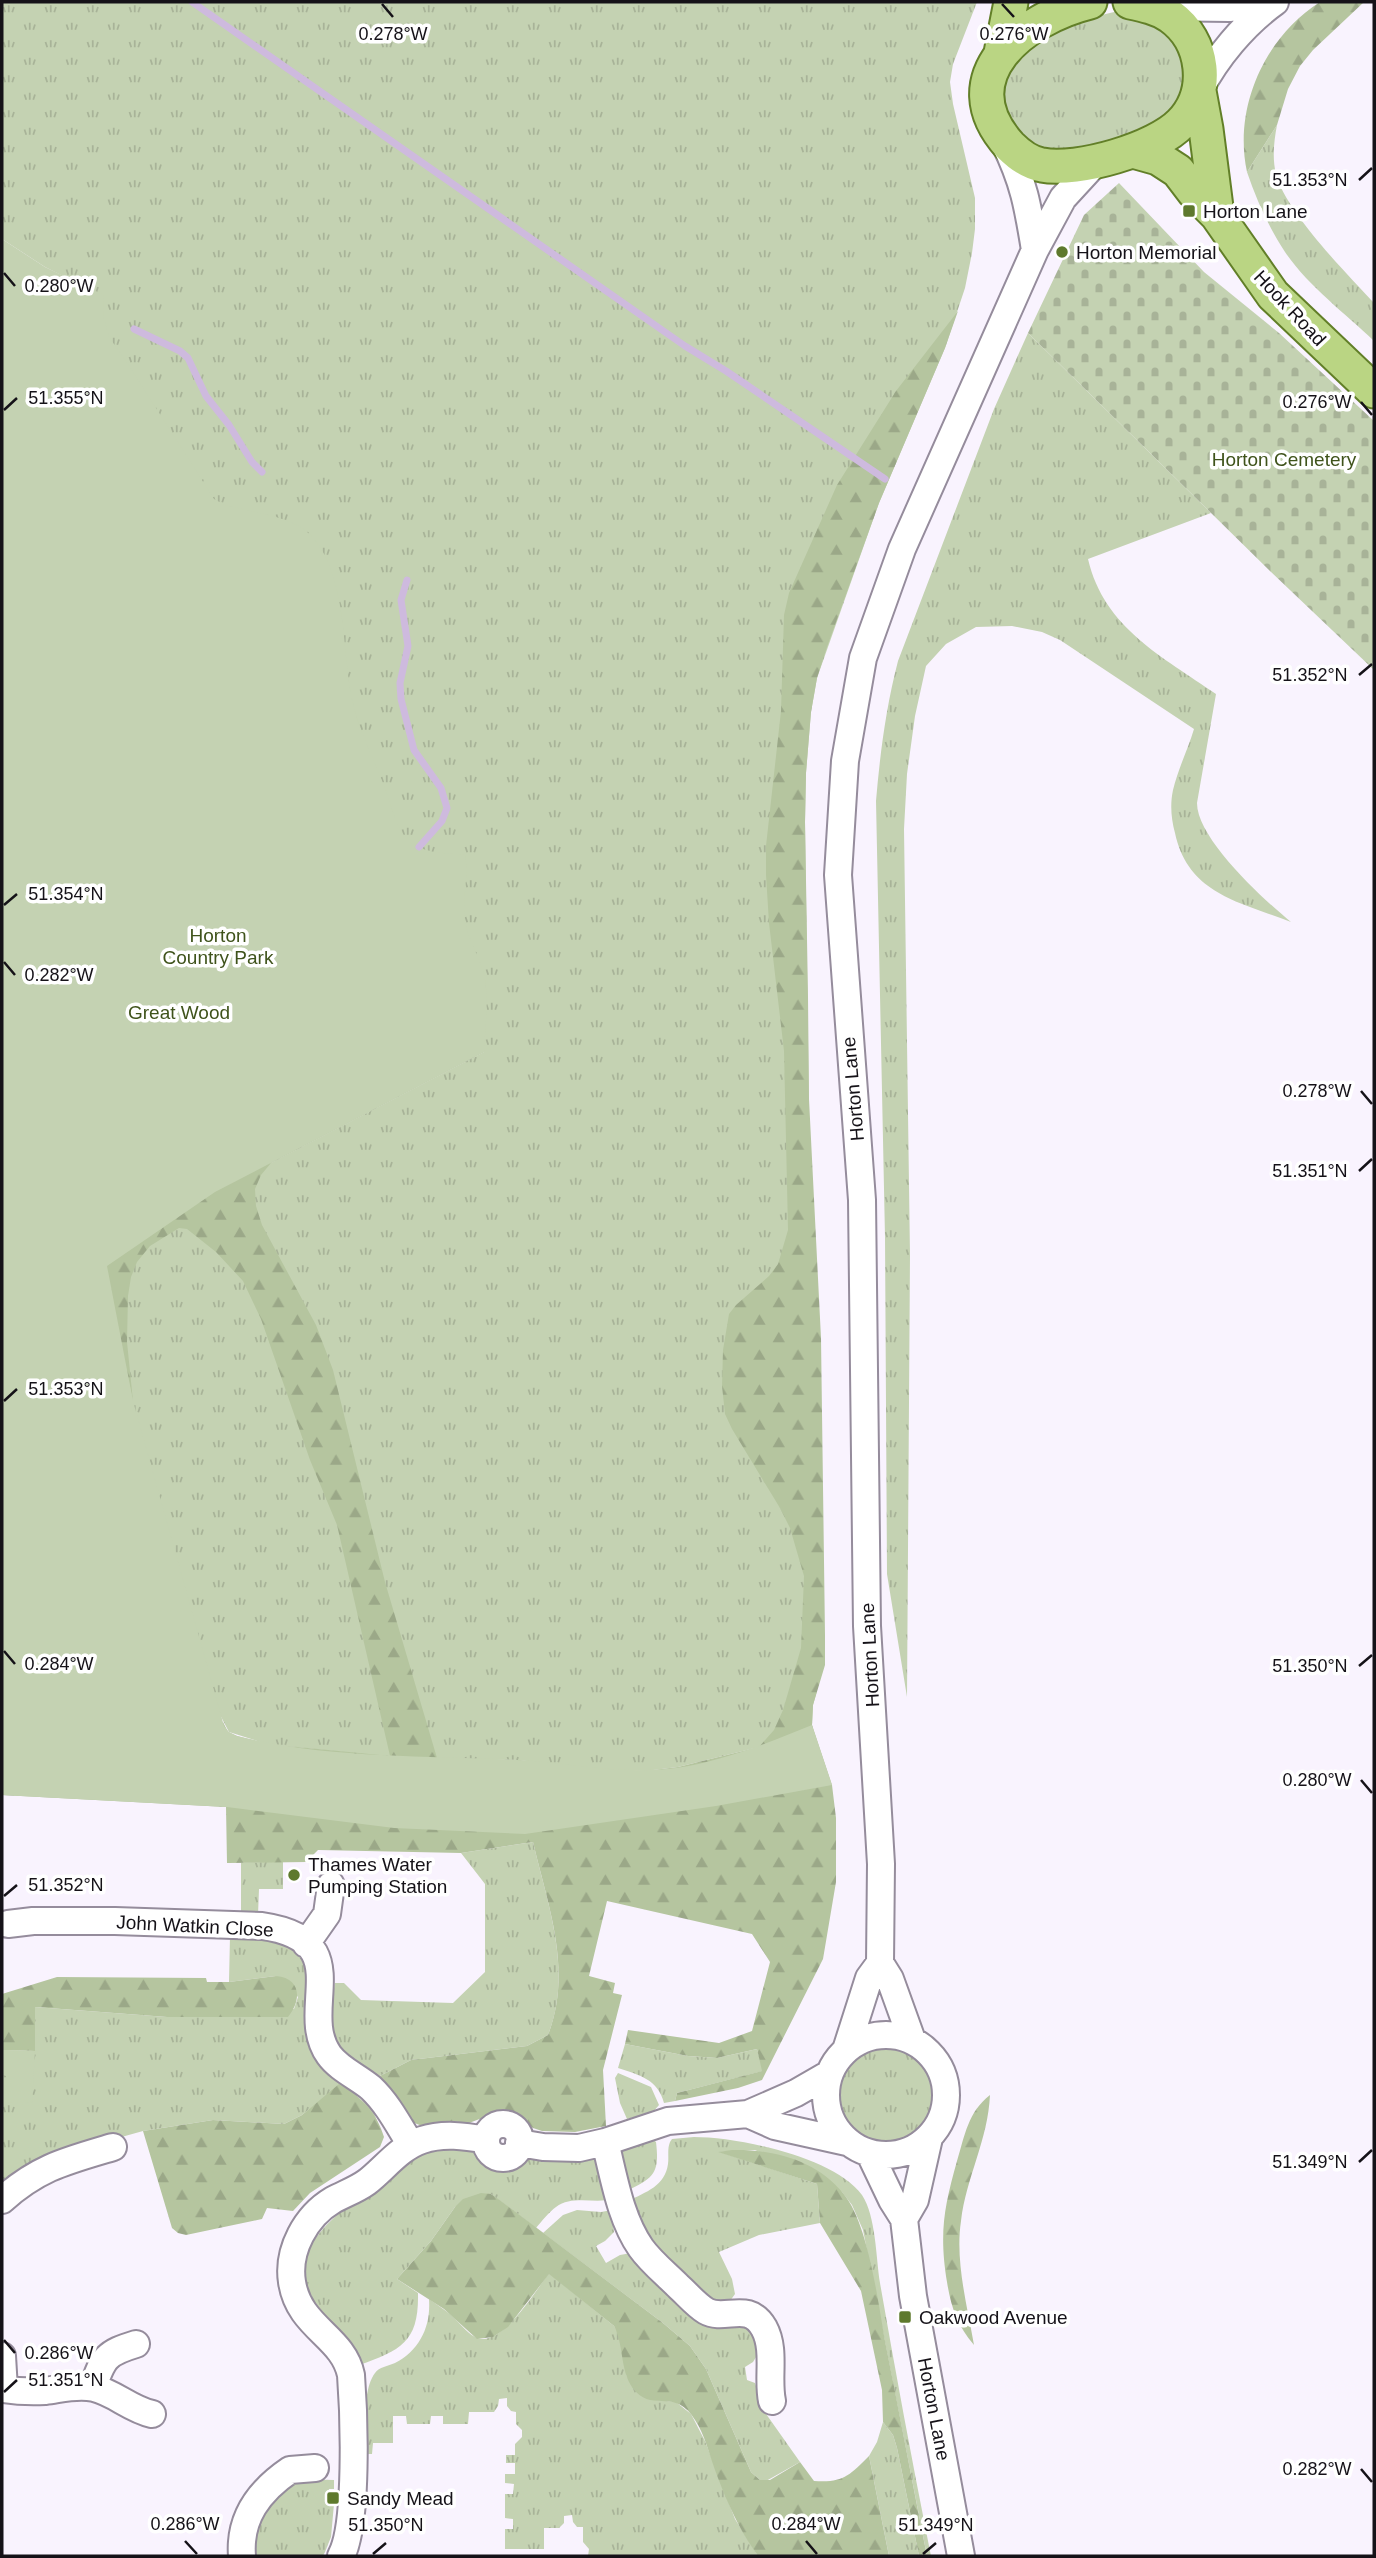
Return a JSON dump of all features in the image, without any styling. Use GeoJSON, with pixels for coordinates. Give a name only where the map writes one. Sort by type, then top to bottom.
{"type":"FeatureCollection","features":[{"type":"Feature","properties":{"kind":"main road"},"geometry":{"type":"LineString","coordinates":[[1011,2],[1001,53],[989,82],[987,97],[991,117],[1000,134],[1018,154],[1040,165],[1050,167],[1097,161],[1133,151],[1163,138],[1193,107],[1199,91]]}},
{"type":"Feature","properties":{"kind":"main road"},"geometry":{"type":"LineString","coordinates":[[1001,53],[1026,29],[1056,13],[1090,2]]}},
{"type":"Feature","properties":{"kind":"main road","name":"Hook Road"},"geometry":{"type":"LineString","coordinates":[[1139,3],[1171,17],[1184,28],[1191,39],[1200,66],[1199,91],[1217,215]]}},
{"type":"Feature","properties":{"kind":"main road","name":"Hook Road"},"geometry":{"type":"LineString","coordinates":[[1133,151],[1158,158],[1174,168],[1217,215],[1272,295],[1374,391]]}},
{"type":"Feature","properties":{"kind":"street"},"geometry":{"type":"LineString","coordinates":[[1139,3],[1230,8],[1264,2]]}},
{"type":"Feature","properties":{"kind":"street"},"geometry":{"type":"LineString","coordinates":[[1199,91],[1215,64],[1238,36],[1262,11],[1275,2]]}},
{"type":"Feature","properties":{"kind":"street"},"geometry":{"type":"LineString","coordinates":[[1000,134],[1019,172],[1027,198],[1035,250]]}},
{"type":"Feature","properties":{"kind":"street","name":"Horton Lane"},"geometry":{"type":"LineString","coordinates":[[912,2040],[890,1979],[880,1964],[881,1864],[867,1626],[862,1200],[838,875],[845,761],[863,658],[902,548],[1035,250],[1063,198],[1097,161]]}},
{"type":"Feature","properties":{"kind":"street"},"geometry":{"type":"LineString","coordinates":[[331,1885],[327,1914],[306,1944],[320,1968],[320,2035],[327,2051],[339,2065],[363,2081],[380,2098],[411,2145]]}},
{"type":"Feature","properties":{"kind":"street","name":"John Watkin Close"},"geometry":{"type":"LineString","coordinates":[[8,1924],[33,1921],[104,1921],[262,1926],[286,1932],[306,1944]]}},
{"type":"Feature","properties":{"kind":"street","name":"Horton Lane"},"geometry":{"type":"LineString","coordinates":[[846,2050],[869,1978],[880,1964]]}},
{"type":"Feature","properties":{"kind":"street"},"geometry":{"type":"LineString","coordinates":[[859,2148],[832,2123],[825,2099],[829,2074],[846,2050],[870,2036],[899,2036],[912,2040],[930,2053],[943,2073],[947,2096],[942,2118],[929,2138],[915,2200],[904,2219]]}},
{"type":"Feature","properties":{"kind":"street"},"geometry":{"type":"LineString","coordinates":[[341,2556],[350,2532],[352,2512],[351,2375],[341,2353],[300,2308],[291,2279],[293,2258],[304,2228],[320,2210],[363,2185],[411,2145],[438,2136],[486,2140],[490,2152],[501,2158],[513,2154],[519,2143],[570,2148],[605,2142],[668,2121],[748,2114],[796,2093],[829,2074]]}},
{"type":"Feature","properties":{"kind":"street"},"geometry":{"type":"LineString","coordinates":[[748,2114],[775,2126],[891,2156],[912,2150],[929,2138]]}},
{"type":"Feature","properties":{"kind":"street"},"geometry":{"type":"LineString","coordinates":[[605,2142],[630,2228],[650,2258],[707,2312],[742,2312],[759,2321],[770,2351],[769,2381],[772,2401]]}},
{"type":"Feature","properties":{"kind":"street"},"geometry":{"type":"LineString","coordinates":[[2,2200],[40,2171],[113,2147]]}},
{"type":"Feature","properties":{"kind":"street","name":"Horton Lane"},"geometry":{"type":"LineString","coordinates":[[859,2148],[904,2219],[913,2296],[961,2556]]}},
{"type":"Feature","properties":{"kind":"street"},"geometry":{"type":"LineString","coordinates":[[93,2387],[106,2357],[136,2344]]}},
{"type":"Feature","properties":{"kind":"street"},"geometry":{"type":"LineString","coordinates":[[2,2356],[3,2389],[32,2392],[93,2387],[136,2410],[152,2414]]}},
{"type":"Feature","properties":{"kind":"street"},"geometry":{"type":"LineString","coordinates":[[242,2556],[242,2531],[251,2510],[290,2470],[315,2468]]}},
{"type":"Feature","properties":{"kind":"green space"},"geometry":{"type":"Polygon","coordinates":[[[2,2],[977,2],[953,64],[950,82],[975,198],[975,229],[965,288],[945,348],[879,503],[817,678],[811,712],[805,822],[817,1691],[812,1725],[759,1747],[678,1767],[645,1771],[593,1770],[519,1760],[390,1757],[267,1744],[229,1732],[2,1298],[106,1266],[215,1192],[484,1052],[2,291],[87,288],[45,267],[2,239],[2,2]]]}},
{"type":"Feature","properties":{"kind":"green space"},"geometry":{"type":"Polygon","coordinates":[[[1320,2],[1364,2],[1313,50],[1300,66],[1288,89],[1277,125],[1247,172],[1245,123],[1249,99],[1258,76],[1283,34],[1320,2]]]}},
{"type":"Feature","properties":{"kind":"green space"},"geometry":{"type":"Polygon","coordinates":[[[1119,11],[1165,24],[1185,63],[1186,76],[1182,92],[1161,119],[1142,131],[1070,151],[1046,150],[1035,146],[1016,128],[1005,104],[1004,86],[1014,59],[1039,35],[1119,11]]]}},
{"type":"Feature","properties":{"kind":"green space"},"geometry":{"type":"Polygon","coordinates":[[[1277,125],[1274,162],[1282,189],[1291,206],[1318,242],[1374,303],[1374,341],[1294,264],[1259,203],[1247,172],[1277,125]]]}},
{"type":"Feature","properties":{"kind":"green space","name":"Horton Cemetery"},"geometry":{"type":"Polygon","coordinates":[[[1119,183],[1204,272],[1279,333],[1374,421],[1374,670],[1028,333],[1084,215],[1119,183]]]}},
{"type":"Feature","properties":{"kind":"green space","name":"Horton Country Park"},"geometry":{"type":"Polygon","coordinates":[[[2,239],[45,267],[104,295],[103,315],[109,337],[214,499],[225,505],[289,521],[306,531],[320,547],[337,588],[349,683],[363,735],[404,836],[429,851],[465,855],[465,920],[485,981],[484,1052],[215,1192],[107,1266],[133,1401],[224,1726],[237,1736],[306,1749],[655,1770],[711,1761],[812,1725],[832,1785],[716,1806],[525,1834],[394,1828],[227,1807],[2,1795],[2,239]]]}},
{"type":"Feature","properties":{"kind":"green space","name":"Great Wood"},"geometry":{"type":"Polygon","coordinates":[[[958,311],[879,503],[827,647],[817,678],[811,712],[806,773],[809,1099],[821,1338],[825,1635],[825,1665],[813,1705],[812,1725],[832,1785],[836,1818],[836,1882],[823,1959],[762,2080],[738,2088],[675,2101],[677,2093],[762,2071],[757,2049],[717,2058],[688,2056],[625,2044],[628,2030],[719,2043],[752,2031],[770,1962],[752,1934],[607,1901],[589,1976],[615,1983],[613,1993],[622,1995],[603,2070],[606,2126],[575,2132],[542,2131],[516,2116],[498,2112],[469,2123],[449,2121],[422,2126],[412,2122],[376,2078],[411,2060],[527,2046],[548,2035],[555,2011],[558,1962],[551,1914],[533,1842],[461,1853],[318,1850],[306,1862],[227,1863],[226,1807],[2,1795],[223,1722],[228,1732],[267,1744],[390,1756],[337,1525],[310,1460],[261,1319],[243,1281],[216,1252],[187,1229],[179,1228],[150,1246],[137,1262],[131,1277],[127,1342],[133,1401],[2,786],[484,1052],[271,1163],[261,1175],[255,1189],[256,1206],[262,1225],[316,1325],[333,1370],[385,1582],[437,1758],[519,1760],[593,1770],[645,1771],[678,1767],[759,1747],[774,1730],[783,1710],[801,1648],[804,1576],[790,1528],[725,1414],[722,1386],[723,1350],[729,1314],[778,1264],[788,1230],[784,1051],[766,875],[766,846],[781,711],[784,615],[789,593],[837,485],[896,391],[958,311]]]}},
{"type":"Feature","properties":{"kind":"green space"},"geometry":{"type":"Polygon","coordinates":[[[1028,333],[1211,513],[1088,559],[1107,604],[1122,622],[1156,653],[1216,694],[1197,803],[1200,818],[1208,834],[1234,868],[1291,922],[1219,893],[1191,870],[1182,854],[1175,833],[1171,801],[1194,729],[1060,640],[1042,632],[1012,626],[976,627],[946,644],[926,666],[915,716],[907,774],[904,829],[910,1255],[907,1697],[887,1574],[885,1237],[876,801],[879,766],[898,661],[994,409],[1028,333]]]}},
{"type":"Feature","properties":{"kind":"green space"},"geometry":{"type":"Polygon","coordinates":[[[533,1842],[556,1938],[558,1963],[555,2011],[548,2035],[527,2046],[411,2060],[376,2078],[339,2053],[329,2017],[335,1983],[344,1983],[361,2000],[453,2003],[485,1972],[485,1884],[461,1853],[533,1842]]]}},
{"type":"Feature","properties":{"kind":"green space"},"geometry":{"type":"Polygon","coordinates":[[[283,1861],[283,1889],[259,1889],[258,1915],[241,1915],[241,1863],[283,1861]]]}},
{"type":"Feature","properties":{"kind":"green space"},"geometry":{"type":"Polygon","coordinates":[[[230,1936],[266,1936],[301,1952],[312,1988],[380,2128],[359,2095],[316,2104],[284,2124],[213,2120],[143,2131],[118,2138],[2,2191],[2,2050],[35,2051],[35,2007],[167,2017],[294,2009],[298,1997],[276,1976],[229,1982],[230,1936]]]}},
{"type":"Feature","properties":{"kind":"green space"},"geometry":{"type":"Polygon","coordinates":[[[276,1976],[290,1981],[297,1991],[296,2004],[288,2017],[167,2017],[35,2007],[35,2051],[2,2050],[2,1994],[57,1977],[206,1978],[207,1982],[229,1982],[276,1976]]]}},
{"type":"Feature","properties":{"kind":"green space"},"geometry":{"type":"Polygon","coordinates":[[[625,2044],[688,2056],[717,2058],[757,2049],[763,2071],[677,2093],[675,2101],[664,2103],[652,2083],[618,2068],[625,2044]]]}},
{"type":"Feature","properties":{"kind":"green space"},"geometry":{"type":"Polygon","coordinates":[[[885,2044],[904,2048],[921,2059],[932,2076],[936,2095],[932,2114],[921,2131],[904,2142],[885,2146],[866,2142],[849,2131],[838,2114],[834,2095],[838,2076],[849,2059],[866,2048],[885,2044]]]}},
{"type":"Feature","properties":{"kind":"green space"},"geometry":{"type":"Polygon","coordinates":[[[2,2050],[35,2051],[32,2103],[5,2102],[6,2076],[2,2075],[2,2050]]]}},
{"type":"Feature","properties":{"kind":"green space"},"geometry":{"type":"Polygon","coordinates":[[[618,2073],[651,2087],[659,2105],[653,2112],[627,2119],[620,2103],[615,2078],[618,2073]]]}},
{"type":"Feature","properties":{"kind":"green space"},"geometry":{"type":"Polygon","coordinates":[[[339,2084],[361,2100],[372,2113],[384,2137],[380,2147],[310,2193],[293,2211],[267,2208],[262,2219],[186,2235],[172,2228],[143,2131],[213,2120],[284,2124],[302,2115],[339,2084]]]}},
{"type":"Feature","properties":{"kind":"green space"},"geometry":{"type":"Polygon","coordinates":[[[990,2095],[985,2128],[967,2190],[960,2236],[963,2283],[974,2345],[959,2323],[951,2300],[943,2234],[949,2192],[965,2133],[972,2116],[990,2095]]]}},
{"type":"Feature","properties":{"kind":"green space"},"geometry":{"type":"Polygon","coordinates":[[[694,2137],[759,2145],[809,2160],[831,2170],[862,2195],[873,2225],[880,2283],[931,2556],[927,2556],[863,2230],[852,2205],[842,2192],[755,2150],[720,2152],[817,2184],[820,2223],[759,2235],[719,2252],[732,2279],[735,2294],[730,2301],[711,2302],[656,2257],[628,2201],[648,2191],[663,2178],[672,2139],[694,2137]]]}},
{"type":"Feature","properties":{"kind":"green space"},"geometry":{"type":"Polygon","coordinates":[[[651,2138],[656,2142],[657,2153],[653,2174],[625,2192],[620,2152],[626,2146],[651,2138]]]}},
{"type":"Feature","properties":{"kind":"green space"},"geometry":{"type":"Polygon","coordinates":[[[458,2148],[474,2152],[500,2170],[509,2169],[528,2158],[561,2161],[594,2159],[600,2163],[613,2199],[562,2203],[536,2228],[491,2194],[455,2207],[431,2241],[397,2279],[418,2293],[418,2309],[411,2333],[397,2348],[359,2365],[326,2321],[306,2284],[306,2258],[312,2244],[347,2206],[408,2160],[426,2151],[458,2148]]]}},
{"type":"Feature","properties":{"kind":"green space"},"geometry":{"type":"Polygon","coordinates":[[[732,2150],[778,2154],[807,2165],[832,2182],[852,2207],[860,2224],[871,2265],[927,2556],[919,2556],[897,2448],[893,2435],[883,2422],[882,2390],[861,2291],[820,2223],[817,2184],[718,2152],[732,2150]]]}},
{"type":"Feature","properties":{"kind":"green space"},"geometry":{"type":"Polygon","coordinates":[[[481,2193],[497,2198],[690,2346],[706,2369],[751,2472],[760,2480],[770,2480],[800,2462],[814,2481],[832,2481],[845,2477],[869,2456],[889,2556],[758,2556],[734,2514],[704,2438],[688,2410],[673,2402],[650,2400],[636,2392],[624,2369],[614,2326],[549,2274],[508,2327],[493,2337],[477,2339],[444,2309],[397,2279],[431,2241],[455,2207],[463,2199],[481,2193]]]}},
{"type":"Feature","properties":{"kind":"green space"},"geometry":{"type":"Polygon","coordinates":[[[577,2210],[612,2210],[614,2232],[596,2246],[606,2263],[620,2255],[631,2253],[743,2321],[757,2340],[758,2354],[753,2362],[745,2367],[747,2380],[755,2383],[764,2411],[800,2462],[766,2481],[760,2480],[751,2472],[706,2369],[690,2346],[543,2233],[563,2215],[577,2210]]]}},
{"type":"Feature","properties":{"kind":"green space"},"geometry":{"type":"Polygon","coordinates":[[[549,2273],[614,2326],[619,2335],[627,2377],[657,2400],[676,2402],[691,2414],[705,2441],[735,2519],[758,2556],[588,2556],[589,2549],[583,2542],[583,2527],[577,2527],[572,2515],[564,2516],[564,2523],[559,2528],[544,2528],[544,2549],[505,2549],[505,2529],[513,2529],[513,2519],[505,2518],[505,2494],[513,2494],[514,2484],[505,2483],[505,2474],[515,2474],[515,2463],[506,2463],[506,2455],[515,2455],[515,2444],[522,2437],[522,2430],[516,2424],[516,2412],[507,2406],[507,2398],[499,2399],[494,2412],[469,2412],[468,2424],[443,2424],[443,2416],[431,2416],[430,2424],[407,2424],[406,2416],[393,2416],[393,2443],[373,2443],[372,2454],[365,2454],[365,2412],[371,2380],[377,2371],[404,2358],[417,2344],[426,2328],[429,2299],[472,2335],[485,2339],[495,2335],[516,2317],[549,2273]]]}},
{"type":"Feature","properties":{"kind":"green space"},"geometry":{"type":"Polygon","coordinates":[[[883,2422],[893,2435],[897,2448],[919,2556],[889,2556],[869,2456],[883,2422]]]}},
{"type":"Feature","properties":{"kind":"green space"},"geometry":{"type":"Polygon","coordinates":[[[296,2479],[334,2480],[334,2489],[329,2489],[329,2504],[334,2504],[331,2537],[323,2556],[251,2556],[252,2521],[296,2479]]]}},
{"type":"Feature","properties":{"kind":"waterway"},"geometry":{"type":"LineString","coordinates":[[192,2],[685,346],[885,479]]}},
{"type":"Feature","properties":{"kind":"waterway"},"geometry":{"type":"LineString","coordinates":[[134,329],[180,351],[188,358],[206,396],[229,425],[252,462],[262,472]]}},
{"type":"Feature","properties":{"kind":"waterway"},"geometry":{"type":"LineString","coordinates":[[407,580],[401,600],[408,646],[400,683],[401,699],[414,750],[441,788],[447,808],[442,821],[419,847]]}},
{"type":"Feature","properties":{"kind":"place","name":"Horton Lane"},"geometry":{"type":"Point","coordinates":[1189,211]}},
{"type":"Feature","properties":{"kind":"place","name":"Horton Memorial"},"geometry":{"type":"Point","coordinates":[1062,252]}},
{"type":"Feature","properties":{"kind":"place","name":"Thames Water Pumping Station"},"geometry":{"type":"Point","coordinates":[294,1875]}},
{"type":"Feature","properties":{"kind":"place","name":"Oakwood Avenue"},"geometry":{"type":"Point","coordinates":[905,2317]}},
{"type":"Feature","properties":{"kind":"place","name":"Sandy Mead"},"geometry":{"type":"Point","coordinates":[333,2498]}}]}
